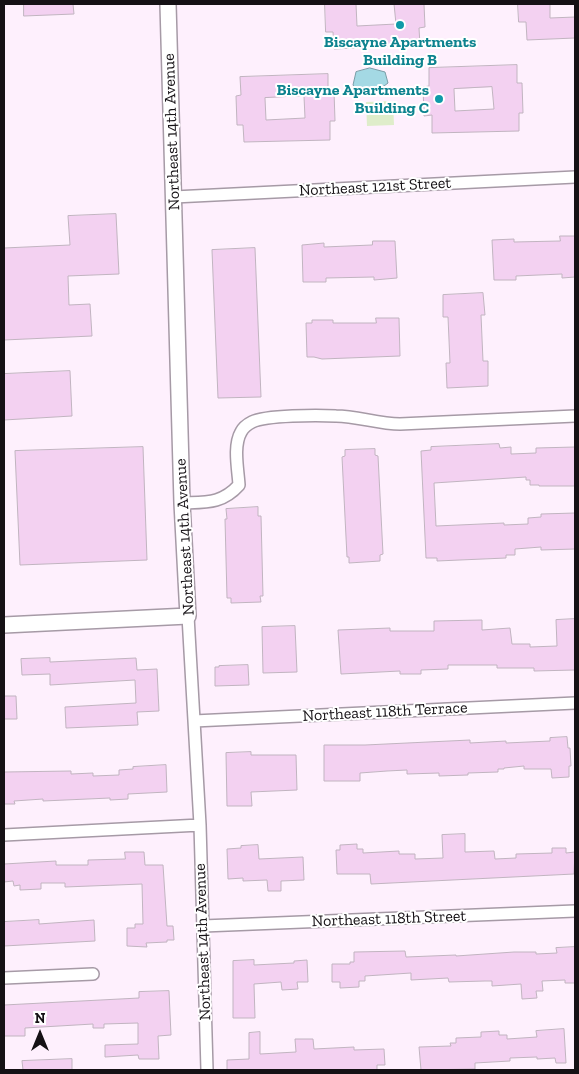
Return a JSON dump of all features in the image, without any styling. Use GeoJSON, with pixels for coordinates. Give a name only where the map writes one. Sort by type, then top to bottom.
{"type":"FeatureCollection","features":[{"type":"Feature","properties":{"kind":"street","name":"Northeast 14th Avenue"},"geometry":{"type":"LineString","coordinates":[[168,4],[182,503],[200,826],[207,1070]]}},
{"type":"Feature","properties":{"kind":"street","name":"Northeast 121st Street"},"geometry":{"type":"LineString","coordinates":[[174,197],[575,177]]}},
{"type":"Feature","properties":{"kind":"street"},"geometry":{"type":"LineString","coordinates":[[182,503],[212,502],[223,499],[232,493],[239,485],[238,437],[250,422],[264,418],[337,416],[385,424],[400,424],[575,416]]}},
{"type":"Feature","properties":{"kind":"street"},"geometry":{"type":"LineString","coordinates":[[4,625],[188,616]]}},
{"type":"Feature","properties":{"kind":"street","name":"Northeast 118th Terrace"},"geometry":{"type":"LineString","coordinates":[[194,721],[575,703]]}},
{"type":"Feature","properties":{"kind":"street"},"geometry":{"type":"LineString","coordinates":[[4,835],[200,826]]}},
{"type":"Feature","properties":{"kind":"street","name":"Northeast 118th Street"},"geometry":{"type":"LineString","coordinates":[[203,926],[575,911]]}},
{"type":"Feature","properties":{"kind":"street"},"geometry":{"type":"LineString","coordinates":[[4,978],[92,974]]}},
{"type":"Feature","properties":{"kind":"green space"},"geometry":{"type":"Polygon","coordinates":[[[393,101],[394,125],[367,126],[366,102],[393,101]]]}},
{"type":"Feature","properties":{"kind":"water"},"geometry":{"type":"Polygon","coordinates":[[[370,68],[385,72],[388,83],[376,92],[360,94],[353,85],[356,72],[370,68]]]}},
{"type":"Feature","properties":{"kind":"building"},"geometry":{"type":"Polygon","coordinates":[[[24,4],[73,4],[74,14],[24,16],[24,4]]]}},
{"type":"Feature","properties":{"kind":"building","name":"Biscayne Apartments Building B"},"geometry":{"type":"Polygon","coordinates":[[[325,4],[356,4],[357,26],[396,24],[394,4],[424,4],[425,27],[419,28],[420,45],[334,49],[333,32],[326,32],[325,4]]]}},
{"type":"Feature","properties":{"kind":"building"},"geometry":{"type":"Polygon","coordinates":[[[518,4],[550,4],[550,18],[575,17],[575,38],[527,40],[526,22],[519,22],[518,4]]]}},
{"type":"Feature","properties":{"kind":"building","name":"Biscayne Apartments Building C"},"geometry":{"type":"Polygon","coordinates":[[[517,65],[517,83],[522,83],[523,113],[519,113],[519,131],[432,133],[432,115],[424,116],[423,87],[429,86],[429,68],[517,65]],[[492,87],[454,89],[455,111],[494,109],[492,87]]]}},
{"type":"Feature","properties":{"kind":"building"},"geometry":{"type":"Polygon","coordinates":[[[328,74],[328,92],[334,91],[335,121],[330,121],[330,140],[244,142],[243,125],[237,125],[236,96],[241,95],[240,77],[328,74]],[[304,96],[265,98],[266,120],[305,118],[304,96]]]}},
{"type":"Feature","properties":{"kind":"building"},"geometry":{"type":"Polygon","coordinates":[[[116,214],[119,274],[68,276],[69,305],[90,304],[92,336],[4,340],[4,248],[70,245],[68,216],[116,214]]]}},
{"type":"Feature","properties":{"kind":"building"},"geometry":{"type":"Polygon","coordinates":[[[560,236],[575,236],[575,277],[562,278],[562,274],[516,276],[516,280],[494,280],[492,240],[514,239],[514,242],[560,241],[560,236]]]}},
{"type":"Feature","properties":{"kind":"building"},"geometry":{"type":"Polygon","coordinates":[[[373,241],[395,241],[397,278],[374,280],[374,277],[326,278],[326,282],[303,282],[302,245],[324,243],[324,247],[372,245],[373,241]]]}},
{"type":"Feature","properties":{"kind":"building"},"geometry":{"type":"Polygon","coordinates":[[[255,248],[261,397],[218,398],[212,250],[255,248]]]}},
{"type":"Feature","properties":{"kind":"building"},"geometry":{"type":"Polygon","coordinates":[[[483,293],[485,315],[481,315],[483,361],[488,361],[488,386],[447,388],[446,363],[450,363],[448,317],[443,317],[443,295],[483,293]]]}},
{"type":"Feature","properties":{"kind":"building"},"geometry":{"type":"Polygon","coordinates":[[[376,318],[399,318],[400,356],[322,359],[307,357],[306,323],[312,323],[312,320],[333,320],[333,323],[376,323],[376,318]]]}},
{"type":"Feature","properties":{"kind":"building"},"geometry":{"type":"Polygon","coordinates":[[[70,371],[72,416],[4,420],[4,374],[70,371]]]}},
{"type":"Feature","properties":{"kind":"building"},"geometry":{"type":"Polygon","coordinates":[[[499,444],[500,448],[511,447],[511,454],[536,453],[536,448],[575,447],[575,486],[530,485],[530,480],[526,480],[526,477],[434,483],[436,526],[504,523],[504,525],[528,524],[528,518],[541,517],[541,514],[575,513],[575,549],[541,550],[541,547],[515,549],[515,555],[506,555],[506,558],[437,561],[437,558],[426,558],[421,451],[431,450],[431,447],[499,444]]]}},
{"type":"Feature","properties":{"kind":"building"},"geometry":{"type":"Polygon","coordinates":[[[143,447],[147,560],[20,565],[15,451],[143,447]]]}},
{"type":"Feature","properties":{"kind":"building"},"geometry":{"type":"Polygon","coordinates":[[[375,449],[375,455],[378,456],[383,554],[380,555],[380,561],[349,563],[349,557],[347,557],[342,457],[345,456],[345,450],[375,449]]]}},
{"type":"Feature","properties":{"kind":"building"},"geometry":{"type":"Polygon","coordinates":[[[258,507],[258,516],[261,516],[263,596],[260,596],[261,602],[231,603],[231,598],[227,598],[226,509],[258,507]]]}},
{"type":"Feature","properties":{"kind":"building"},"geometry":{"type":"Polygon","coordinates":[[[575,619],[575,670],[534,671],[534,668],[497,668],[497,665],[448,665],[448,669],[421,670],[421,674],[400,674],[400,671],[341,674],[338,630],[390,628],[390,631],[434,631],[434,621],[482,620],[482,630],[510,628],[512,644],[530,644],[530,647],[557,646],[556,620],[575,619]]]}},
{"type":"Feature","properties":{"kind":"building"},"geometry":{"type":"Polygon","coordinates":[[[295,626],[297,672],[263,673],[262,627],[295,626]]]}},
{"type":"Feature","properties":{"kind":"building"},"geometry":{"type":"Polygon","coordinates":[[[50,658],[50,662],[136,658],[137,670],[157,669],[159,711],[137,712],[138,725],[66,728],[65,707],[136,703],[135,680],[50,685],[50,674],[22,675],[21,659],[50,658]]]}},
{"type":"Feature","properties":{"kind":"building"},"geometry":{"type":"Polygon","coordinates":[[[248,665],[249,685],[215,686],[215,667],[248,665]]]}},
{"type":"Feature","properties":{"kind":"building"},"geometry":{"type":"Polygon","coordinates":[[[4,696],[16,696],[17,719],[4,719],[4,696]]]}},
{"type":"Feature","properties":{"kind":"building"},"geometry":{"type":"Polygon","coordinates":[[[567,737],[571,766],[569,766],[569,777],[552,778],[551,769],[524,769],[524,766],[498,769],[498,772],[468,773],[468,775],[439,776],[439,773],[407,774],[407,770],[360,773],[360,781],[324,781],[324,745],[470,740],[470,743],[506,741],[506,743],[550,741],[550,738],[567,737]]]}},
{"type":"Feature","properties":{"kind":"building"},"geometry":{"type":"Polygon","coordinates":[[[251,752],[251,755],[296,755],[297,790],[251,792],[252,806],[227,806],[226,753],[251,752]]]}},
{"type":"Feature","properties":{"kind":"building"},"geometry":{"type":"Polygon","coordinates":[[[166,765],[167,792],[128,794],[128,799],[43,801],[43,799],[14,801],[15,804],[4,804],[4,772],[71,771],[71,774],[93,773],[93,776],[119,775],[119,770],[133,769],[133,767],[166,765]]]}},
{"type":"Feature","properties":{"kind":"building"},"geometry":{"type":"Polygon","coordinates":[[[465,834],[465,852],[494,851],[495,859],[516,858],[516,854],[552,853],[552,848],[566,848],[566,853],[575,852],[574,874],[371,884],[370,874],[337,874],[336,850],[340,850],[340,845],[357,844],[357,849],[363,849],[363,853],[399,851],[399,854],[415,854],[415,859],[443,858],[442,835],[465,834]]]}},
{"type":"Feature","properties":{"kind":"building"},"geometry":{"type":"Polygon","coordinates":[[[258,845],[259,859],[303,857],[304,880],[281,881],[281,891],[268,891],[267,880],[243,881],[243,878],[228,879],[227,849],[258,845]]]}},
{"type":"Feature","properties":{"kind":"building"},"geometry":{"type":"Polygon","coordinates":[[[125,852],[144,852],[145,865],[163,865],[167,926],[173,926],[174,940],[146,943],[147,947],[127,946],[127,928],[135,928],[135,924],[143,924],[142,884],[65,887],[65,883],[41,883],[41,889],[20,890],[20,885],[14,886],[13,881],[4,882],[4,864],[56,861],[56,865],[88,865],[88,860],[125,859],[125,852]]]}},
{"type":"Feature","properties":{"kind":"building"},"geometry":{"type":"Polygon","coordinates":[[[39,920],[39,924],[94,920],[95,941],[4,946],[4,922],[39,920]]]}},
{"type":"Feature","properties":{"kind":"building"},"geometry":{"type":"Polygon","coordinates":[[[575,947],[575,983],[565,983],[565,980],[542,981],[543,991],[536,991],[537,998],[522,999],[521,984],[492,986],[492,981],[449,982],[448,978],[411,980],[411,973],[365,976],[365,981],[359,981],[359,987],[340,988],[340,982],[332,982],[332,964],[350,964],[350,962],[354,962],[354,952],[405,951],[406,957],[456,956],[514,952],[557,953],[556,948],[575,947]]]}},
{"type":"Feature","properties":{"kind":"building"},"geometry":{"type":"Polygon","coordinates":[[[254,960],[254,965],[294,963],[294,961],[307,960],[308,982],[297,982],[298,989],[282,990],[281,982],[254,984],[255,1018],[233,1018],[233,961],[254,960]]]}},
{"type":"Feature","properties":{"kind":"building"},"geometry":{"type":"Polygon","coordinates":[[[169,991],[171,1035],[158,1036],[159,1059],[139,1059],[138,1055],[105,1057],[105,1045],[138,1044],[138,1023],[104,1024],[104,1028],[93,1028],[93,1024],[25,1028],[25,1036],[4,1036],[4,1005],[139,998],[139,992],[169,991]]]}},
{"type":"Feature","properties":{"kind":"building"},"geometry":{"type":"Polygon","coordinates":[[[564,1029],[566,1063],[556,1063],[555,1058],[510,1058],[510,1061],[475,1063],[475,1069],[421,1070],[419,1047],[451,1046],[450,1043],[456,1043],[456,1038],[481,1037],[481,1032],[499,1031],[499,1035],[507,1035],[507,1039],[537,1037],[536,1031],[564,1029]]]}},
{"type":"Feature","properties":{"kind":"building"},"geometry":{"type":"Polygon","coordinates":[[[260,1032],[260,1054],[296,1052],[295,1039],[313,1039],[314,1049],[354,1047],[354,1050],[384,1049],[385,1065],[377,1065],[377,1070],[227,1070],[227,1060],[249,1059],[249,1033],[260,1032]]]}},
{"type":"Feature","properties":{"kind":"building"},"geometry":{"type":"Polygon","coordinates":[[[72,1059],[72,1070],[23,1070],[22,1061],[72,1059]]]}},
{"type":"Feature","properties":{"kind":"place","name":"Biscayne Apartments Building B"},"geometry":{"type":"Point","coordinates":[400,25]}},
{"type":"Feature","properties":{"kind":"place","name":"Biscayne Apartments Building C"},"geometry":{"type":"Point","coordinates":[439,99]}}]}
